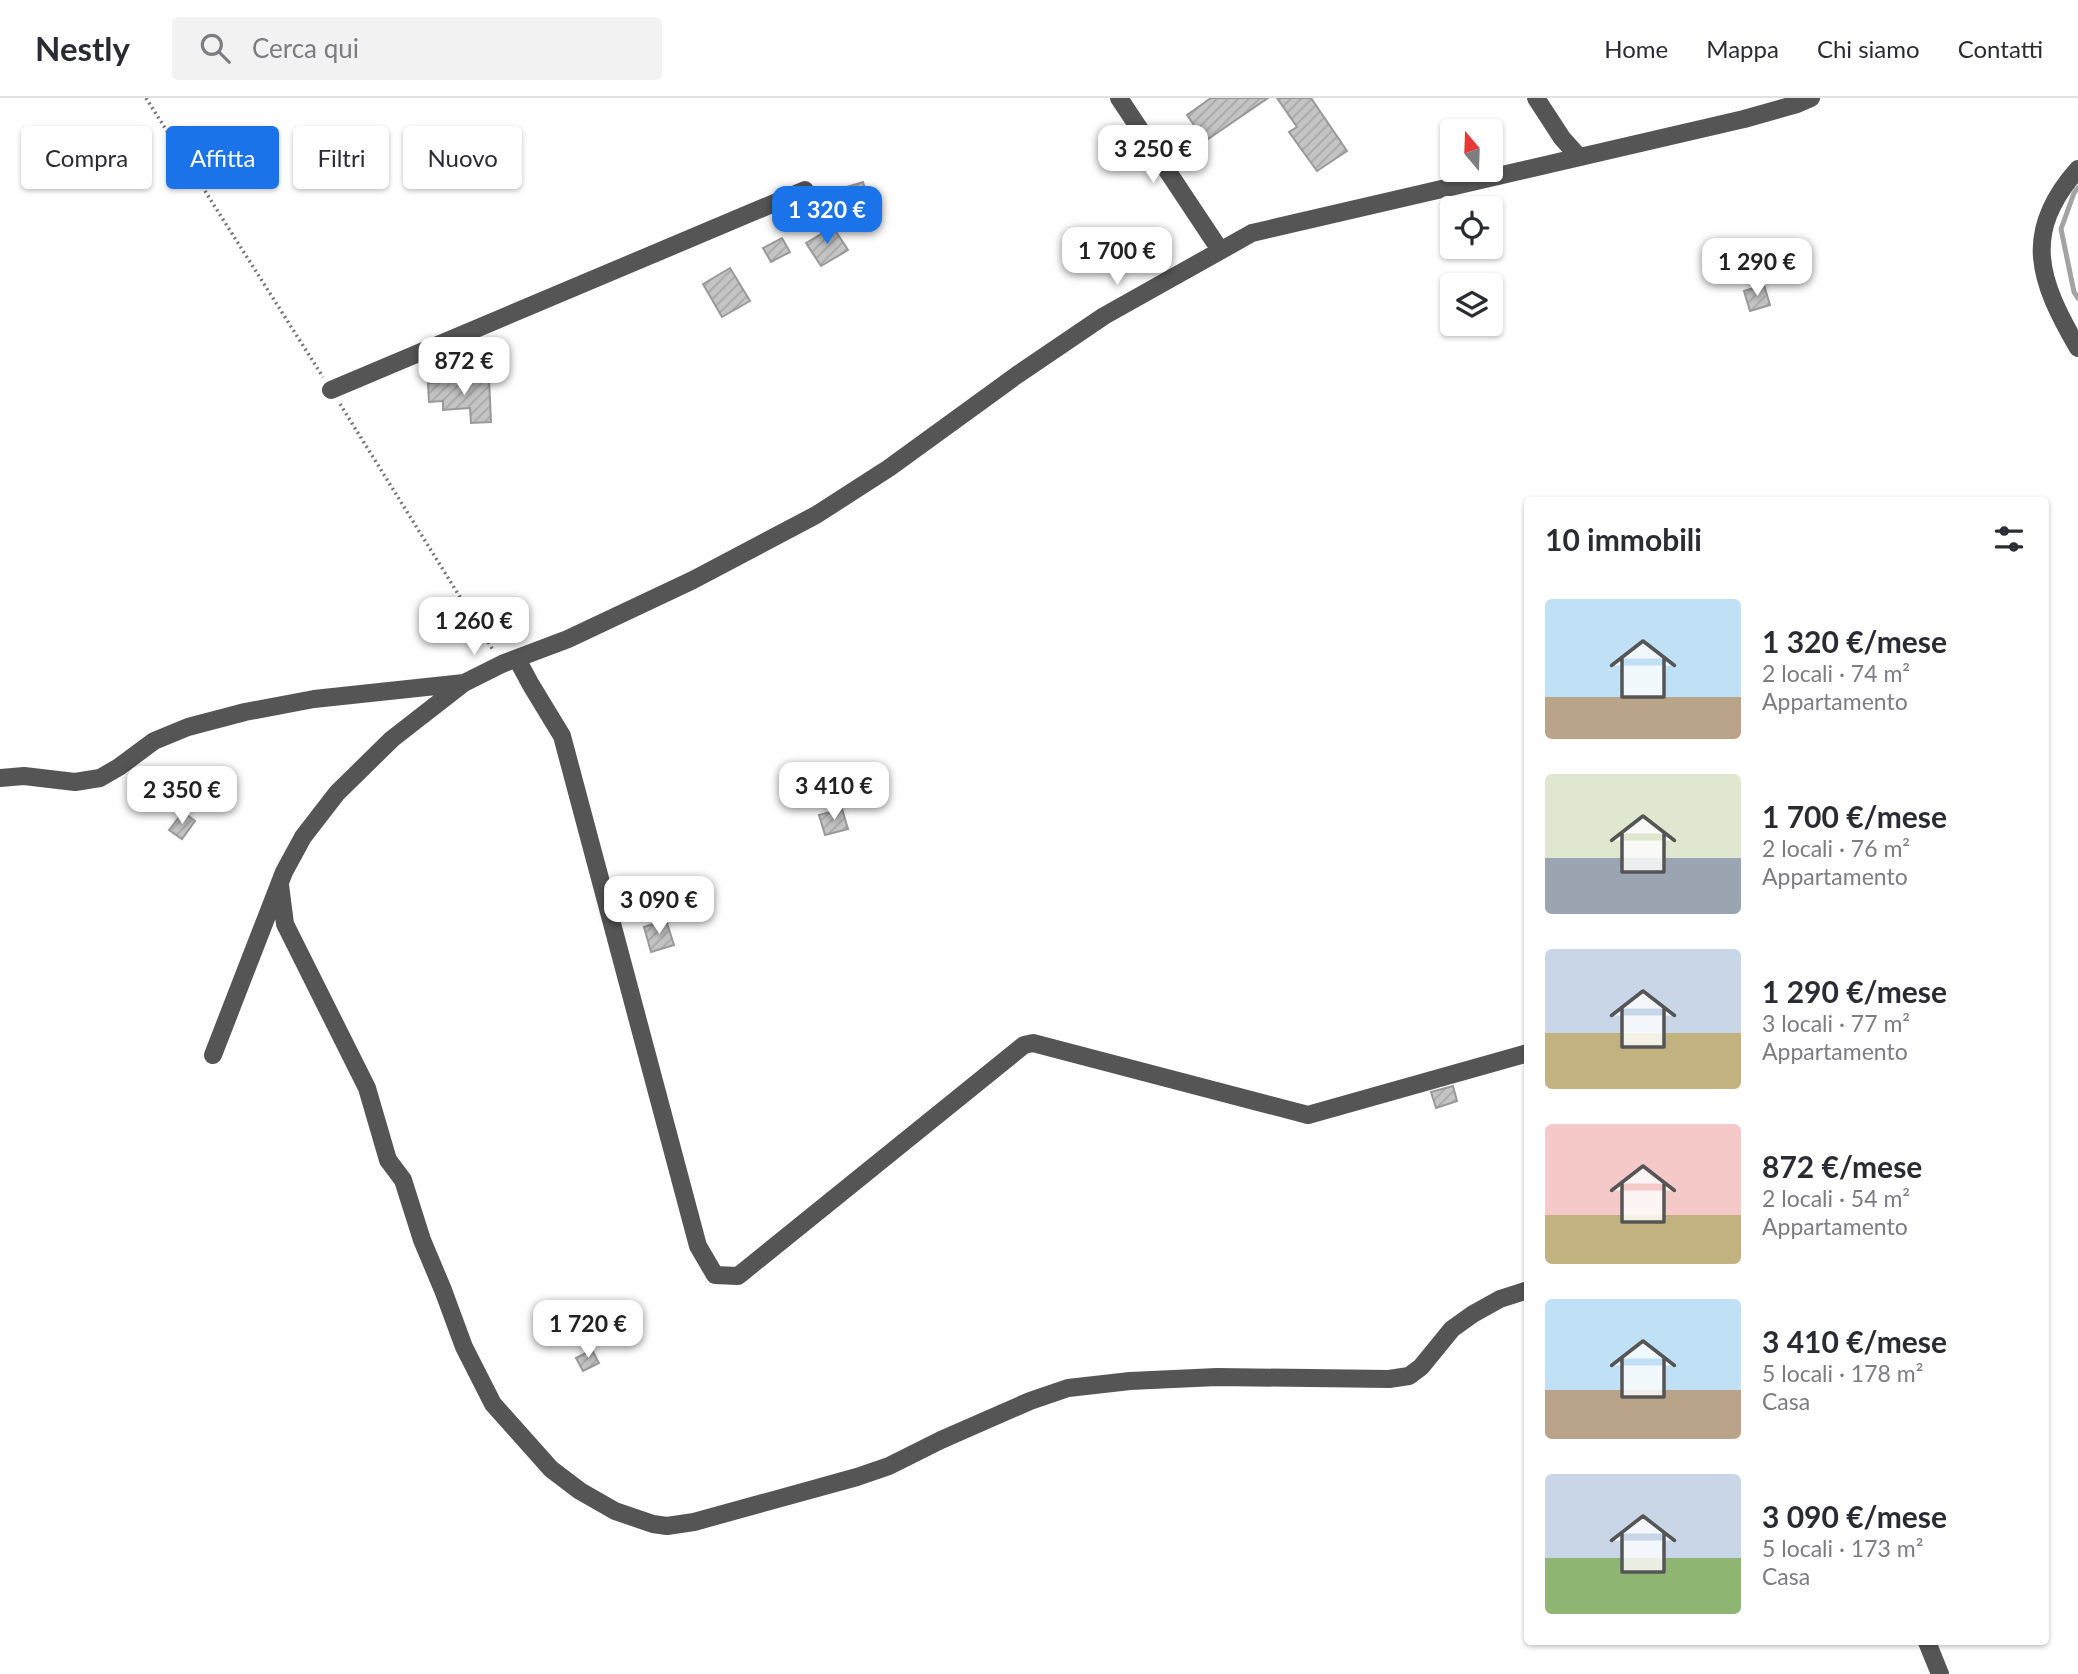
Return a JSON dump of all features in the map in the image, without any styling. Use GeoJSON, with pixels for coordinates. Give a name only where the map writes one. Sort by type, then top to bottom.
{"type":"FeatureCollection","features":[{"type":"Feature","properties":{"kind":"street"},"geometry":{"type":"LineString","coordinates":[[1119,98],[1220,250]]}},
{"type":"Feature","properties":{"kind":"street"},"geometry":{"type":"LineString","coordinates":[[1536,98],[1562,138],[1579,157]]}},
{"type":"Feature","properties":{"kind":"street"},"geometry":{"type":"LineString","coordinates":[[213,1055],[280,883],[303,837],[337,793],[392,739],[464,683],[502,664],[568,639],[693,580],[816,515],[889,468],[1094,323],[1252,233],[1744,119],[1811,98]]}},
{"type":"Feature","properties":{"kind":"street"},"geometry":{"type":"LineString","coordinates":[[2078,169],[2050,207],[2041,260],[2051,297],[2078,348]]}},
{"type":"Feature","properties":{"kind":"street"},"geometry":{"type":"LineString","coordinates":[[331,390],[804,190]]}},
{"type":"Feature","properties":{"kind":"street"},"geometry":{"type":"LineString","coordinates":[[517,659],[562,736],[698,1246],[715,1275],[738,1276],[1024,1045],[1033,1043],[1308,1115],[1524,1055]]}},
{"type":"Feature","properties":{"kind":"street"},"geometry":{"type":"LineString","coordinates":[[0,778],[24,776],[75,782],[100,778],[154,741],[188,727],[245,712],[314,699],[464,683]]}},
{"type":"Feature","properties":{"kind":"street"},"geometry":{"type":"LineString","coordinates":[[280,883],[285,925],[367,1088],[388,1160],[403,1180],[422,1240],[464,1347],[493,1404],[551,1469],[580,1491],[615,1511],[653,1524],[667,1526],[694,1522],[857,1477],[889,1466],[1030,1401],[1068,1388],[1130,1381],[1217,1377],[1389,1379],[1409,1376],[1421,1367],[1452,1329],[1500,1299],[1524,1291]]}},
{"type":"Feature","properties":{"kind":"street"},"geometry":{"type":"LineString","coordinates":[[1928,1645],[1940,1674]]}},
{"type":"Feature","properties":{"kind":"building"},"geometry":{"type":"Polygon","coordinates":[[[1211,98],[1268,98],[1205,141],[1187,115],[1211,98]]]}},
{"type":"Feature","properties":{"kind":"building"},"geometry":{"type":"Polygon","coordinates":[[[1277,98],[1311,98],[1347,151],[1317,171],[1289,132],[1297,127],[1277,98]]]}},
{"type":"Feature","properties":{"kind":"building"},"geometry":{"type":"Polygon","coordinates":[[[863,182],[870,204],[837,214],[832,198],[849,193],[847,187],[863,182]]]}},
{"type":"Feature","properties":{"kind":"building"},"geometry":{"type":"Polygon","coordinates":[[[833,227],[848,250],[821,266],[806,243],[833,227]]]}},
{"type":"Feature","properties":{"kind":"building"},"geometry":{"type":"Polygon","coordinates":[[[782,238],[790,252],[771,262],[763,248],[782,238]]]}},
{"type":"Feature","properties":{"kind":"building"},"geometry":{"type":"Polygon","coordinates":[[[730,268],[750,301],[722,317],[703,284],[730,268]]]}},
{"type":"Feature","properties":{"kind":"building"},"geometry":{"type":"Polygon","coordinates":[[[1764,285],[1770,305],[1750,311],[1744,291],[1764,285]]]}},
{"type":"Feature","properties":{"kind":"building"},"geometry":{"type":"Polygon","coordinates":[[[489,379],[491,422],[471,423],[470,408],[443,410],[443,401],[429,402],[428,383],[489,379]]]}},
{"type":"Feature","properties":{"kind":"building"},"geometry":{"type":"Polygon","coordinates":[[[842,809],[848,829],[825,835],[819,815],[842,809]]]}},
{"type":"Feature","properties":{"kind":"building"},"geometry":{"type":"Polygon","coordinates":[[[183,812],[195,821],[182,839],[169,830],[183,812]]]}},
{"type":"Feature","properties":{"kind":"building"},"geometry":{"type":"Polygon","coordinates":[[[666,920],[674,945],[651,952],[644,927],[666,920]]]}},
{"type":"Feature","properties":{"kind":"building"},"geometry":{"type":"Polygon","coordinates":[[[1453,1086],[1457,1101],[1436,1108],[1431,1092],[1453,1086]]]}},
{"type":"Feature","properties":{"kind":"building"},"geometry":{"type":"Polygon","coordinates":[[[592,1350],[599,1363],[583,1371],[576,1358],[592,1350]]]}},
{"type":"Feature","properties":{"kind":"waterway"},"geometry":{"type":"LineString","coordinates":[[2078,188],[2061,229],[2074,292],[2078,298]]}}]}
